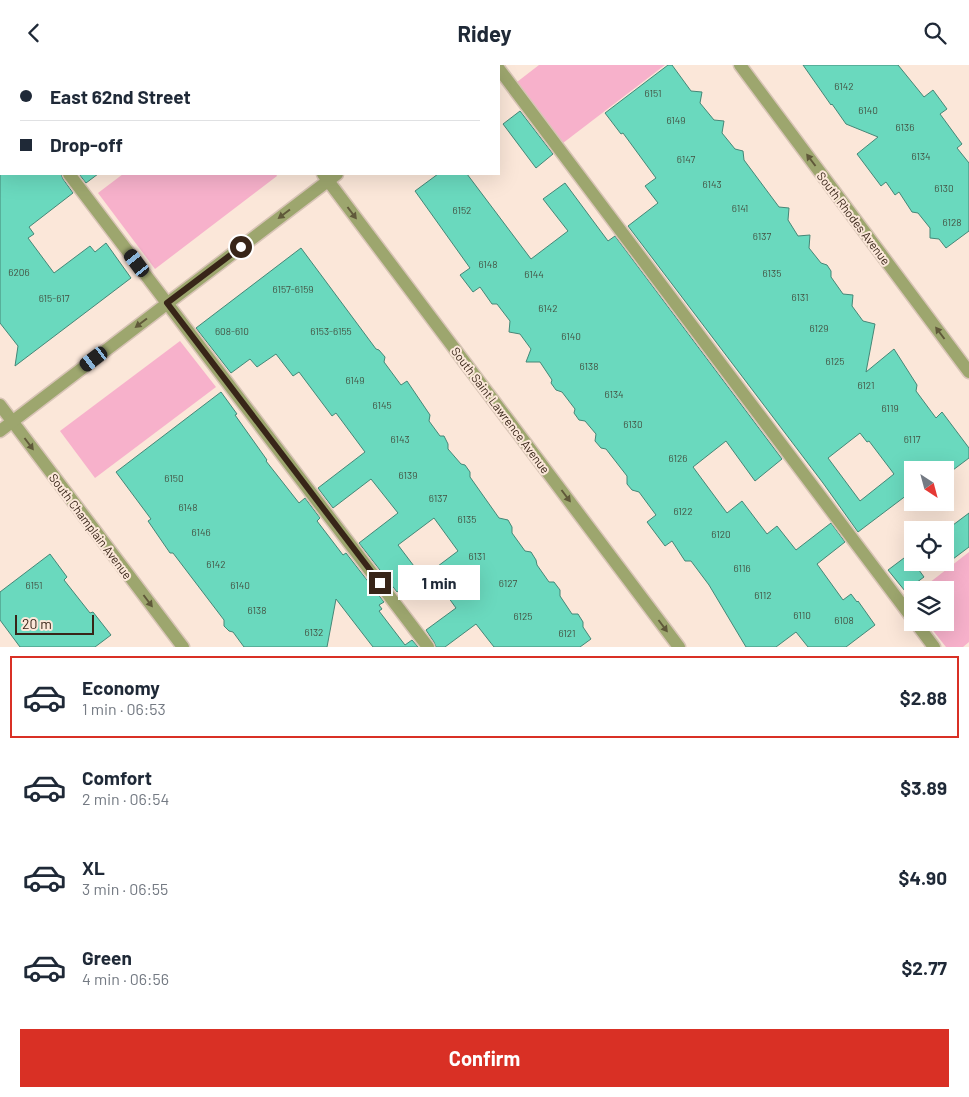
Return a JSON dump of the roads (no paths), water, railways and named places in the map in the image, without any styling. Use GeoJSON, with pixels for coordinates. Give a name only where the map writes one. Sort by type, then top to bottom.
{"type":"FeatureCollection","features":[{"type":"Feature","properties":{"kind":"street","name":"South Rhodes Avenue"},"geometry":{"type":"LineString","coordinates":[[740,65],[969,372]]}},
{"type":"Feature","properties":{"kind":"street"},"geometry":{"type":"LineString","coordinates":[[500,70],[904,607]]}},
{"type":"Feature","properties":{"kind":"street"},"geometry":{"type":"LineString","coordinates":[[70,175],[428,647]]}},
{"type":"Feature","properties":{"kind":"street"},"geometry":{"type":"LineString","coordinates":[[0,431],[329,176]]}},
{"type":"Feature","properties":{"kind":"street","name":"South Saint Lawrence Avenue"},"geometry":{"type":"LineString","coordinates":[[329,176],[679,647]]}},
{"type":"Feature","properties":{"kind":"street","name":"South Champlain Avenue"},"geometry":{"type":"LineString","coordinates":[[0,405],[183,647]]}},
{"type":"Feature","properties":{"kind":"street"},"geometry":{"type":"LineString","coordinates":[[922,631],[934,647]]}}]}
